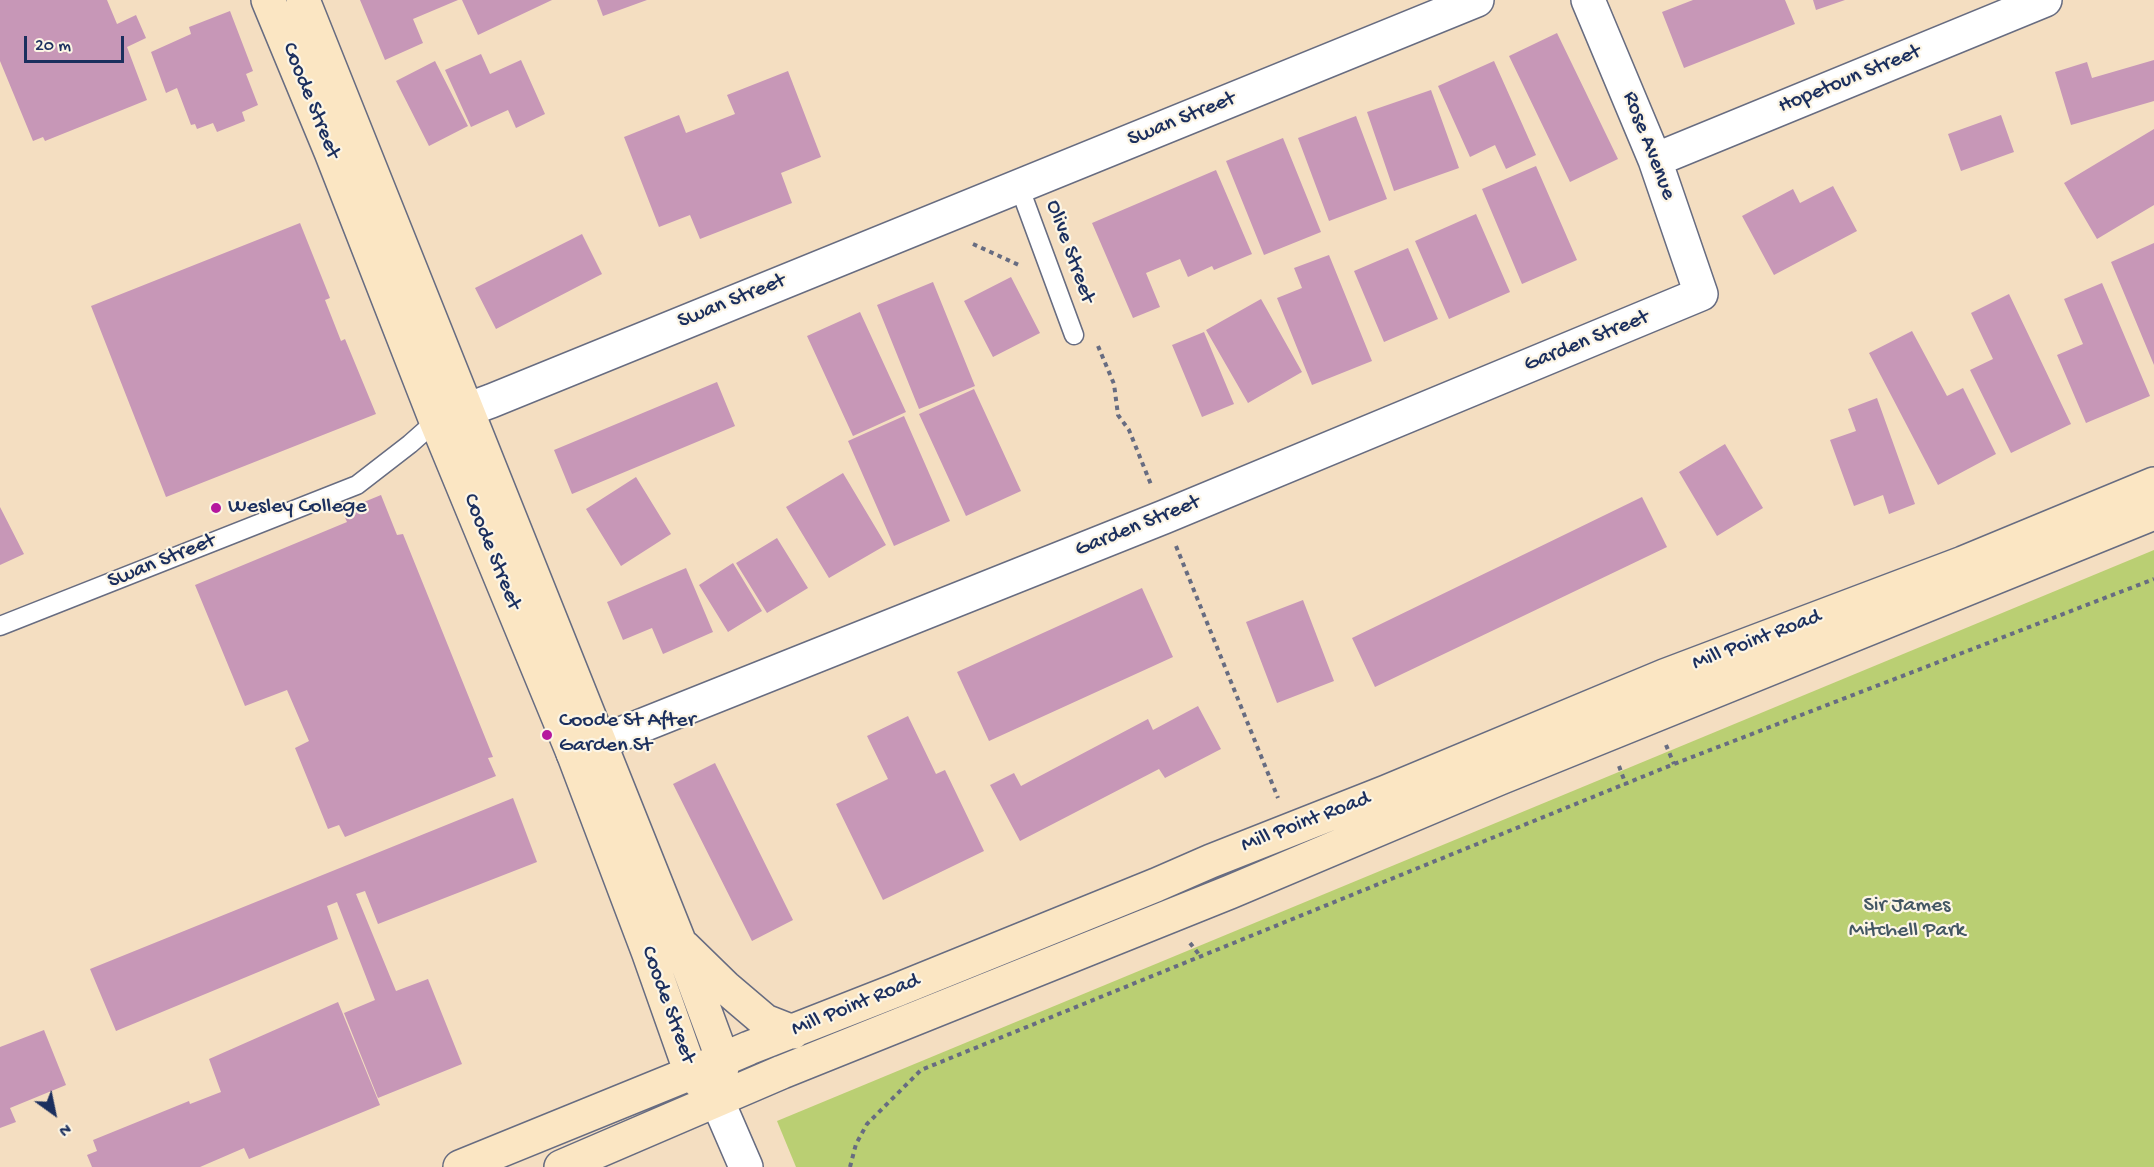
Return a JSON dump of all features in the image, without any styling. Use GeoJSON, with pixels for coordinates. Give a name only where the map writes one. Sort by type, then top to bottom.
{"type":"FeatureCollection","features":[{"type":"Feature","properties":{"kind":"main road","name":"Coode Street"},"geometry":{"type":"LineString","coordinates":[[268,0],[331,152],[450,415],[586,748],[679,941],[723,1060],[717,1100]]}},
{"type":"Feature","properties":{"kind":"main road","name":"Coode Street"},"geometry":{"type":"LineString","coordinates":[[303,0],[450,415]]}},
{"type":"Feature","properties":{"kind":"main road","name":"Mill Point Road"},"geometry":{"type":"LineString","coordinates":[[460,1167],[749,1048],[1386,792],[1664,676],[1963,563],[2154,484]]}},
{"type":"Feature","properties":{"kind":"main road","name":"Mill Point Road"},"geometry":{"type":"LineString","coordinates":[[561,1167],[717,1100],[1230,892],[1500,778],[2154,513]]}},
{"type":"Feature","properties":{"kind":"main road","name":"Coode Street"},"geometry":{"type":"LineString","coordinates":[[586,748],[649,954],[691,1073],[717,1100]]}},
{"type":"Feature","properties":{"kind":"main road"},"geometry":{"type":"LineString","coordinates":[[679,941],[765,1021],[793,1032]]}},
{"type":"Feature","properties":{"kind":"street","name":"Swan Street"},"geometry":{"type":"LineString","coordinates":[[450,415],[1478,0]]}},
{"type":"Feature","properties":{"kind":"street","name":"Rose Avenue"},"geometry":{"type":"LineString","coordinates":[[1588,0],[1655,160],[1701,294]]}},
{"type":"Feature","properties":{"kind":"street","name":"Hopetoun Street"},"geometry":{"type":"LineString","coordinates":[[1655,160],[2045,0]]}},
{"type":"Feature","properties":{"kind":"street","name":"Garden Street"},"geometry":{"type":"LineString","coordinates":[[586,748],[1164,517],[1701,294]]}},
{"type":"Feature","properties":{"kind":"street","name":"Coode Street"},"geometry":{"type":"LineString","coordinates":[[717,1100],[746,1167]]}},
{"type":"Feature","properties":{"kind":"lane","name":"Olive Street"},"geometry":{"type":"LineString","coordinates":[[1019,186],[1074,334]]}},
{"type":"Feature","properties":{"kind":"lane","name":"Swan Street"},"geometry":{"type":"LineString","coordinates":[[0,626],[357,485],[450,415]]}},
{"type":"Feature","properties":{"kind":"path"},"geometry":{"type":"LineString","coordinates":[[973,244],[1053,281]]}},
{"type":"Feature","properties":{"kind":"path"},"geometry":{"type":"LineString","coordinates":[[1074,334],[1096,343],[1114,384],[1118,415],[1129,430],[1291,829]]}},
{"type":"Feature","properties":{"kind":"path"},"geometry":{"type":"LineString","coordinates":[[850,1167],[856,1144],[867,1124],[921,1070],[1674,764],[2154,579]]}},
{"type":"Feature","properties":{"kind":"green space","name":"Sir James Mitchell Park"},"geometry":{"type":"Polygon","coordinates":[[[2154,550],[2154,1167],[796,1167],[777,1121],[2154,550]]]}},
{"type":"Feature","properties":{"kind":"building"},"geometry":{"type":"Polygon","coordinates":[[[0,0],[107,0],[117,24],[136,15],[146,38],[127,47],[147,100],[45,141],[43,137],[33,141],[0,61],[0,0]]]}},
{"type":"Feature","properties":{"kind":"building"},"geometry":{"type":"Polygon","coordinates":[[[360,0],[458,0],[413,19],[423,43],[385,60],[360,0]]]}},
{"type":"Feature","properties":{"kind":"building"},"geometry":{"type":"Polygon","coordinates":[[[462,0],[552,0],[478,35],[462,0]]]}},
{"type":"Feature","properties":{"kind":"building"},"geometry":{"type":"Polygon","coordinates":[[[597,0],[647,0],[603,16],[597,0]]]}},
{"type":"Feature","properties":{"kind":"building"},"geometry":{"type":"Polygon","coordinates":[[[1693,0],[1785,0],[1795,24],[1684,68],[1662,12],[1693,0]]]}},
{"type":"Feature","properties":{"kind":"building"},"geometry":{"type":"Polygon","coordinates":[[[1813,0],[1845,0],[1816,10],[1813,0]]]}},
{"type":"Feature","properties":{"kind":"building"},"geometry":{"type":"Polygon","coordinates":[[[230,11],[253,71],[246,74],[258,105],[242,112],[245,121],[217,132],[213,123],[197,129],[195,124],[191,125],[177,88],[166,93],[151,52],[191,34],[189,27],[230,11]]]}},
{"type":"Feature","properties":{"kind":"building"},"geometry":{"type":"Polygon","coordinates":[[[1557,33],[1618,159],[1570,182],[1509,56],[1557,33]]]}},
{"type":"Feature","properties":{"kind":"building"},"geometry":{"type":"Polygon","coordinates":[[[481,54],[490,74],[521,60],[545,114],[516,128],[508,110],[471,127],[445,70],[481,54]]]}},
{"type":"Feature","properties":{"kind":"building"},"geometry":{"type":"Polygon","coordinates":[[[2154,60],[2154,101],[2071,125],[2055,72],[2087,62],[2092,78],[2154,60]]]}},
{"type":"Feature","properties":{"kind":"building"},"geometry":{"type":"Polygon","coordinates":[[[435,61],[468,126],[429,146],[396,81],[435,61]]]}},
{"type":"Feature","properties":{"kind":"building"},"geometry":{"type":"Polygon","coordinates":[[[1494,61],[1536,155],[1506,169],[1495,145],[1470,157],[1438,86],[1494,61]]]}},
{"type":"Feature","properties":{"kind":"building"},"geometry":{"type":"Polygon","coordinates":[[[788,71],[821,157],[781,173],[792,203],[700,239],[690,215],[659,227],[624,137],[679,115],[686,133],[735,114],[727,95],[788,71]]]}},
{"type":"Feature","properties":{"kind":"building"},"geometry":{"type":"Polygon","coordinates":[[[1431,90],[1459,168],[1394,191],[1367,112],[1431,90]]]}},
{"type":"Feature","properties":{"kind":"building"},"geometry":{"type":"Polygon","coordinates":[[[2001,115],[2014,152],[1961,171],[1948,134],[2001,115]]]}},
{"type":"Feature","properties":{"kind":"building"},"geometry":{"type":"Polygon","coordinates":[[[1356,116],[1387,199],[1329,221],[1298,138],[1356,116]]]}},
{"type":"Feature","properties":{"kind":"building"},"geometry":{"type":"Polygon","coordinates":[[[2154,129],[2154,205],[2097,239],[2064,183],[2154,129]]]}},
{"type":"Feature","properties":{"kind":"building"},"geometry":{"type":"Polygon","coordinates":[[[1283,138],[1321,232],[1264,255],[1226,161],[1283,138]]]}},
{"type":"Feature","properties":{"kind":"building"},"geometry":{"type":"Polygon","coordinates":[[[1536,166],[1577,260],[1522,284],[1482,189],[1536,166]]]}},
{"type":"Feature","properties":{"kind":"building"},"geometry":{"type":"Polygon","coordinates":[[[1216,170],[1252,254],[1214,270],[1212,266],[1188,277],[1180,259],[1146,273],[1160,307],[1133,318],[1092,223],[1216,170]]]}},
{"type":"Feature","properties":{"kind":"building"},"geometry":{"type":"Polygon","coordinates":[[[1833,186],[1857,231],[1774,275],[1742,216],[1793,189],[1800,203],[1833,186]]]}},
{"type":"Feature","properties":{"kind":"building"},"geometry":{"type":"Polygon","coordinates":[[[1476,214],[1510,292],[1449,319],[1415,241],[1476,214]]]}},
{"type":"Feature","properties":{"kind":"building"},"geometry":{"type":"Polygon","coordinates":[[[300,223],[330,298],[325,300],[341,341],[345,339],[376,414],[166,497],[91,306],[300,223]]]}},
{"type":"Feature","properties":{"kind":"building"},"geometry":{"type":"Polygon","coordinates":[[[582,234],[602,274],[496,329],[475,288],[582,234]]]}},
{"type":"Feature","properties":{"kind":"building"},"geometry":{"type":"Polygon","coordinates":[[[2154,243],[2154,365],[2111,262],[2154,243]]]}},
{"type":"Feature","properties":{"kind":"building"},"geometry":{"type":"Polygon","coordinates":[[[1408,248],[1438,319],[1384,342],[1354,271],[1408,248]]]}},
{"type":"Feature","properties":{"kind":"building"},"geometry":{"type":"Polygon","coordinates":[[[1329,255],[1372,361],[1312,385],[1277,298],[1302,288],[1294,268],[1329,255]]]}},
{"type":"Feature","properties":{"kind":"building"},"geometry":{"type":"Polygon","coordinates":[[[1011,277],[1040,333],[993,357],[964,301],[1011,277]]]}},
{"type":"Feature","properties":{"kind":"building"},"geometry":{"type":"Polygon","coordinates":[[[933,282],[975,386],[919,409],[877,305],[933,282]]]}},
{"type":"Feature","properties":{"kind":"building"},"geometry":{"type":"Polygon","coordinates":[[[2102,283],[2150,396],[2086,423],[2057,355],[2083,344],[2064,299],[2102,283]]]}},
{"type":"Feature","properties":{"kind":"building"},"geometry":{"type":"Polygon","coordinates":[[[2009,294],[2071,424],[2011,453],[1970,370],[1993,359],[1971,313],[2009,294]]]}},
{"type":"Feature","properties":{"kind":"building"},"geometry":{"type":"Polygon","coordinates":[[[1261,299],[1302,372],[1248,403],[1206,330],[1261,299]]]}},
{"type":"Feature","properties":{"kind":"building"},"geometry":{"type":"Polygon","coordinates":[[[860,312],[906,412],[853,436],[807,336],[860,312]]]}},
{"type":"Feature","properties":{"kind":"building"},"geometry":{"type":"Polygon","coordinates":[[[1912,331],[1947,396],[1963,388],[1996,454],[1938,485],[1869,353],[1912,331]]]}},
{"type":"Feature","properties":{"kind":"building"},"geometry":{"type":"Polygon","coordinates":[[[1204,332],[1234,404],[1202,417],[1172,345],[1204,332]]]}},
{"type":"Feature","properties":{"kind":"building"},"geometry":{"type":"Polygon","coordinates":[[[717,382],[735,426],[572,494],[554,450],[717,382]]]}},
{"type":"Feature","properties":{"kind":"building"},"geometry":{"type":"Polygon","coordinates":[[[974,389],[1021,491],[966,516],[919,414],[974,389]]]}},
{"type":"Feature","properties":{"kind":"building"},"geometry":{"type":"Polygon","coordinates":[[[1877,398],[1915,504],[1889,514],[1883,495],[1854,506],[1830,440],[1856,431],[1848,409],[1877,398]]]}},
{"type":"Feature","properties":{"kind":"building"},"geometry":{"type":"Polygon","coordinates":[[[904,416],[950,521],[894,546],[848,441],[904,416]]]}},
{"type":"Feature","properties":{"kind":"building"},"geometry":{"type":"Polygon","coordinates":[[[1725,444],[1763,508],[1717,536],[1679,472],[1725,444]]]}},
{"type":"Feature","properties":{"kind":"building"},"geometry":{"type":"Polygon","coordinates":[[[843,473],[886,545],[829,578],[786,507],[843,473]]]}},
{"type":"Feature","properties":{"kind":"building"},"geometry":{"type":"Polygon","coordinates":[[[636,477],[671,534],[621,566],[586,509],[636,477]]]}},
{"type":"Feature","properties":{"kind":"building"},"geometry":{"type":"Polygon","coordinates":[[[381,495],[397,535],[403,534],[493,757],[488,758],[496,776],[345,837],[339,825],[328,829],[295,748],[309,741],[287,690],[245,706],[195,585],[347,522],[342,511],[381,495]]]}},
{"type":"Feature","properties":{"kind":"building"},"geometry":{"type":"Polygon","coordinates":[[[1642,497],[1667,547],[1375,687],[1352,638],[1642,497]]]}},
{"type":"Feature","properties":{"kind":"building"},"geometry":{"type":"Polygon","coordinates":[[[0,507],[24,554],[0,565],[0,507]]]}},
{"type":"Feature","properties":{"kind":"building"},"geometry":{"type":"Polygon","coordinates":[[[777,538],[808,588],[767,613],[736,563],[777,538]]]}},
{"type":"Feature","properties":{"kind":"building"},"geometry":{"type":"Polygon","coordinates":[[[733,563],[762,611],[728,632],[699,585],[733,563]]]}},
{"type":"Feature","properties":{"kind":"building"},"geometry":{"type":"Polygon","coordinates":[[[686,568],[713,632],[663,654],[652,628],[623,640],[607,602],[686,568]]]}},
{"type":"Feature","properties":{"kind":"building"},"geometry":{"type":"Polygon","coordinates":[[[1142,588],[1173,657],[989,741],[957,672],[1142,588]]]}},
{"type":"Feature","properties":{"kind":"building"},"geometry":{"type":"Polygon","coordinates":[[[1303,600],[1334,681],[1277,703],[1246,622],[1303,600]]]}},
{"type":"Feature","properties":{"kind":"building"},"geometry":{"type":"Polygon","coordinates":[[[1198,706],[1221,749],[1165,778],[1159,769],[1020,841],[990,785],[1014,773],[1021,786],[1148,719],[1153,730],[1198,706]]]}},
{"type":"Feature","properties":{"kind":"building"},"geometry":{"type":"Polygon","coordinates":[[[908,716],[936,774],[945,770],[984,851],[883,900],[836,804],[888,779],[867,736],[908,716]]]}},
{"type":"Feature","properties":{"kind":"building"},"geometry":{"type":"Polygon","coordinates":[[[715,763],[793,920],[752,941],[673,784],[715,763]]]}},
{"type":"Feature","properties":{"kind":"building"},"geometry":{"type":"Polygon","coordinates":[[[513,798],[537,862],[378,924],[365,891],[356,894],[396,991],[428,979],[462,1064],[378,1098],[344,1013],[375,1000],[337,902],[327,906],[338,939],[116,1031],[90,969],[513,798]]]}},
{"type":"Feature","properties":{"kind":"building"},"geometry":{"type":"Polygon","coordinates":[[[338,1002],[380,1105],[249,1159],[244,1148],[200,1167],[92,1167],[87,1155],[97,1151],[93,1140],[189,1101],[190,1104],[221,1092],[209,1059],[338,1002]]]}},
{"type":"Feature","properties":{"kind":"building"},"geometry":{"type":"Polygon","coordinates":[[[44,1030],[66,1085],[10,1108],[16,1122],[0,1128],[0,1047],[44,1030]]]}},
{"type":"Feature","properties":{"kind":"place","name":"Wesley College"},"geometry":{"type":"Point","coordinates":[216,508]}},
{"type":"Feature","properties":{"kind":"place","name":"Coode St After Garden St"},"geometry":{"type":"Point","coordinates":[547,735]}}]}
